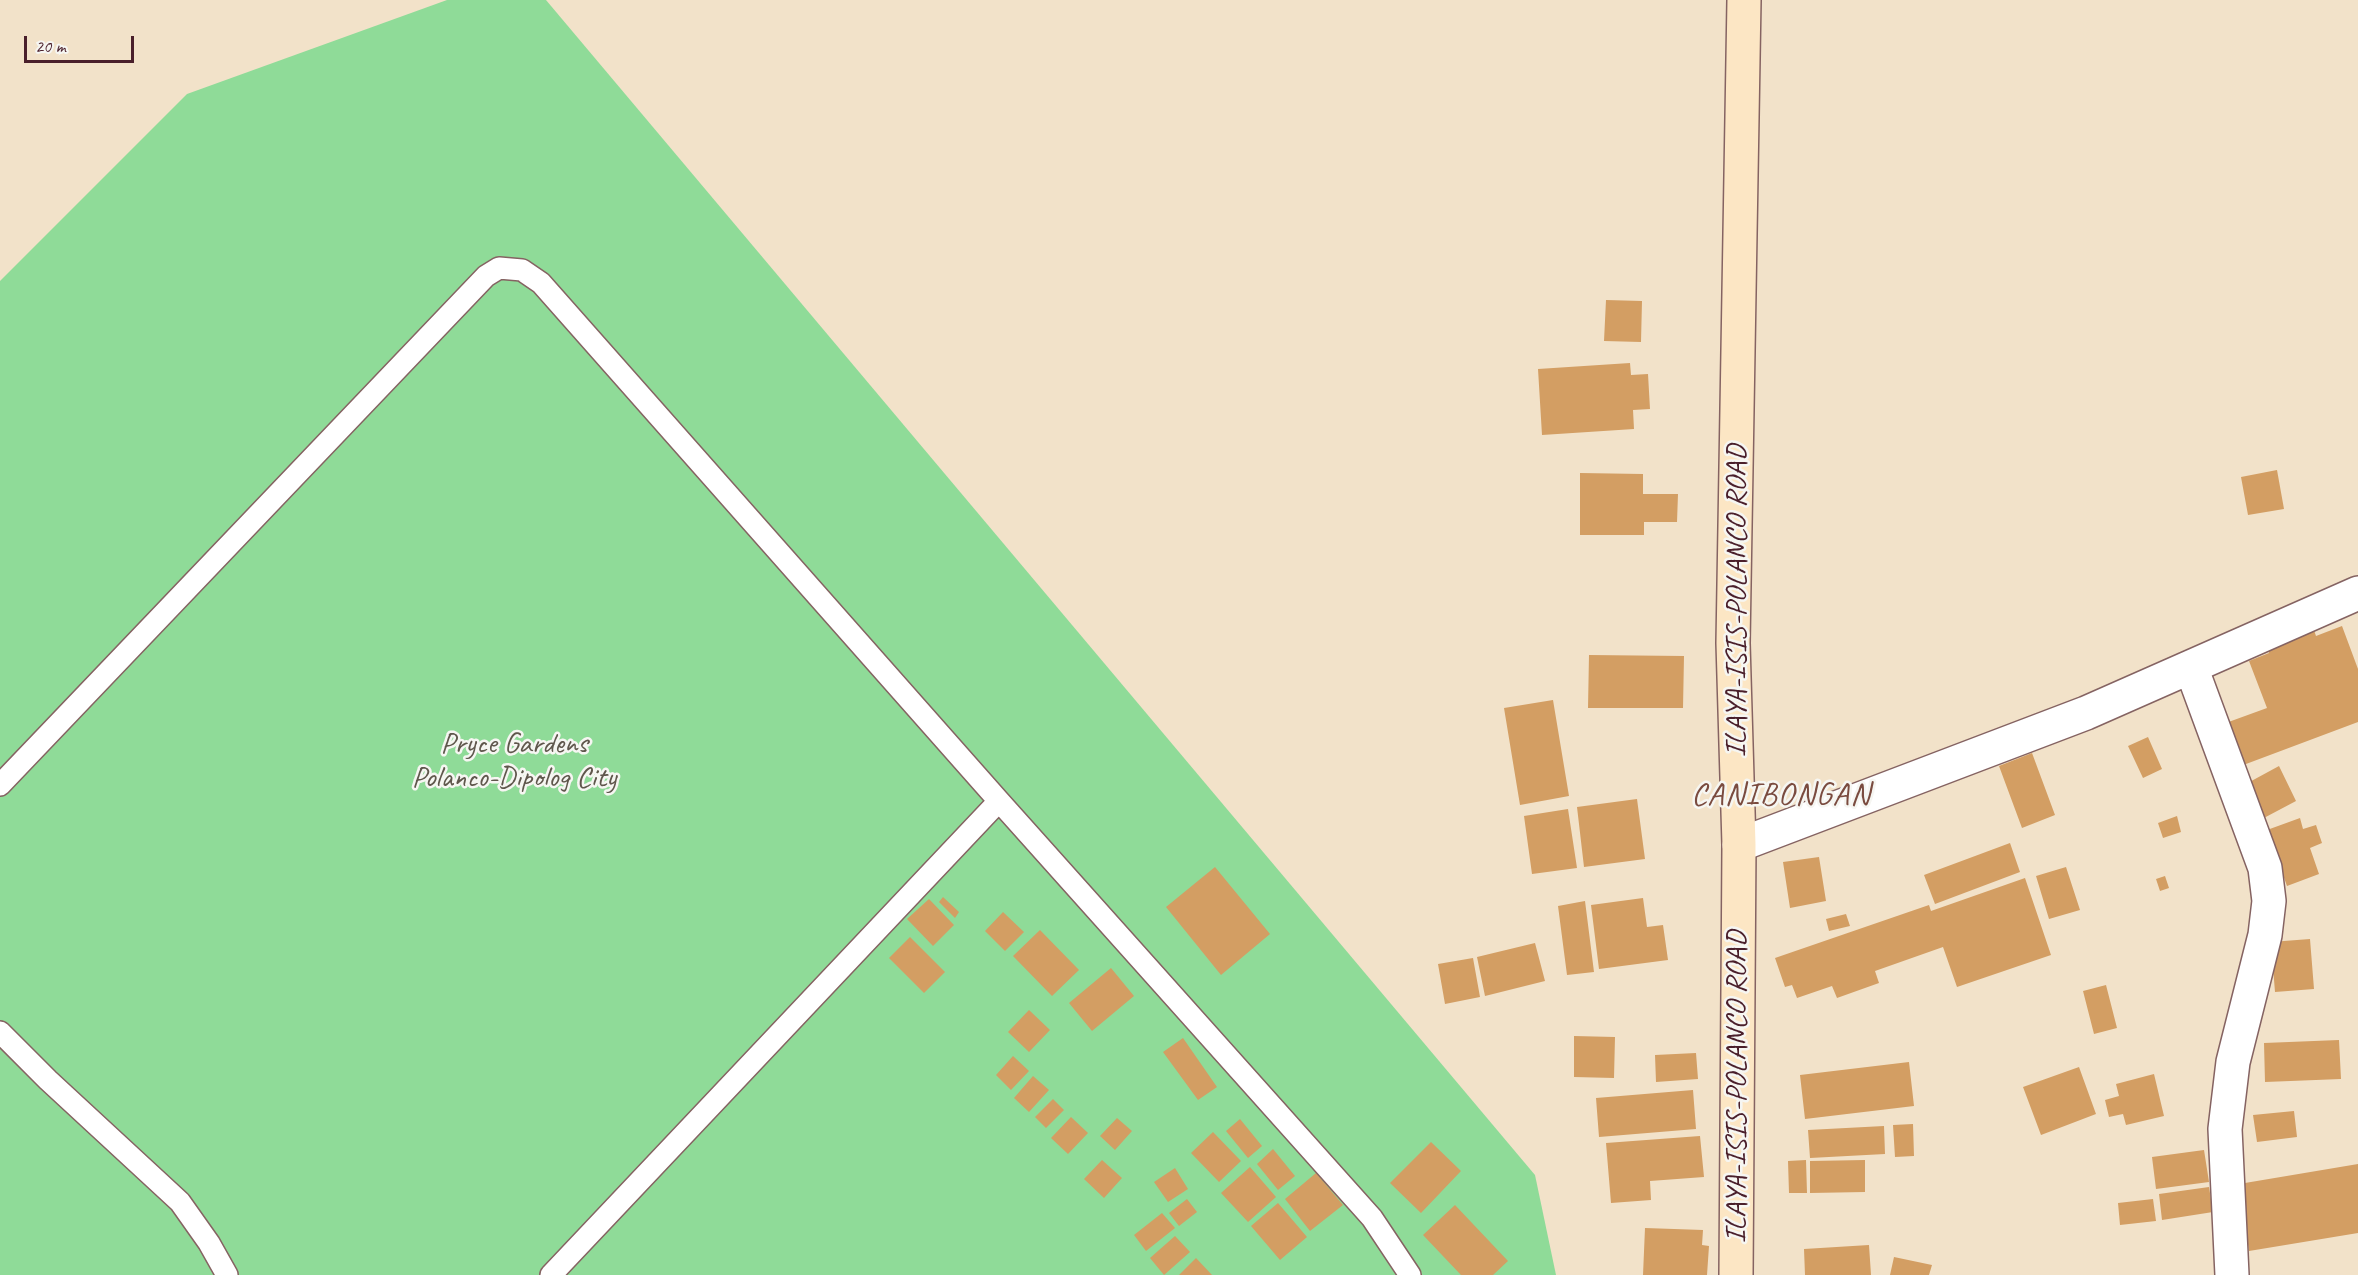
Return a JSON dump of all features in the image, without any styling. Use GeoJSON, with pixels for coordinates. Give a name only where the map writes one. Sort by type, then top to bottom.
{"type":"FeatureCollection","features":[{"type":"Feature","properties":{"kind":"main road","name":"ILAYA-ISIS-POLANCO ROAD"},"geometry":{"type":"LineString","coordinates":[[1736,1275],[1739,845],[1733,644],[1744,0]]}},
{"type":"Feature","properties":{"kind":"street"},"geometry":{"type":"LineString","coordinates":[[1739,845],[2086,713],[2358,593]]}},
{"type":"Feature","properties":{"kind":"street"},"geometry":{"type":"LineString","coordinates":[[2191,667],[2265,868],[2270,901],[2265,935],[2233,1062],[2225,1129],[2232,1275]]}},
{"type":"Feature","properties":{"kind":"lane"},"geometry":{"type":"LineString","coordinates":[[0,785],[486,276],[499,268],[522,270],[541,283],[1372,1218],[1410,1275]]}},
{"type":"Feature","properties":{"kind":"lane"},"geometry":{"type":"LineString","coordinates":[[551,1275],[999,801]]}},
{"type":"Feature","properties":{"kind":"lane"},"geometry":{"type":"LineString","coordinates":[[0,1032],[48,1080],[180,1202],[209,1243],[226,1275]]}},
{"type":"Feature","properties":{"kind":"green space","name":"Pryce Gardens Polanco-Dipolog City"},"geometry":{"type":"Polygon","coordinates":[[[447,0],[546,0],[1535,1175],[1556,1275],[0,1275],[0,281],[187,94],[447,0]]]}},
{"type":"Feature","properties":{"kind":"building"},"geometry":{"type":"Polygon","coordinates":[[[1606,300],[1642,301],[1641,342],[1604,341],[1606,300]]]}},
{"type":"Feature","properties":{"kind":"building"},"geometry":{"type":"Polygon","coordinates":[[[1630,363],[1631,375],[1648,374],[1650,409],[1633,410],[1634,429],[1542,435],[1538,369],[1630,363]]]}},
{"type":"Feature","properties":{"kind":"building"},"geometry":{"type":"Polygon","coordinates":[[[2277,470],[2284,509],[2248,515],[2241,477],[2277,470]]]}},
{"type":"Feature","properties":{"kind":"building"},"geometry":{"type":"Polygon","coordinates":[[[1580,473],[1643,474],[1643,494],[1678,494],[1677,522],[1644,522],[1644,535],[1580,535],[1580,473]]]}},
{"type":"Feature","properties":{"kind":"building"},"geometry":{"type":"Polygon","coordinates":[[[2311,621],[2316,636],[2342,626],[2358,669],[2358,722],[2238,767],[2223,724],[2267,708],[2249,661],[2269,653],[2264,639],[2311,621]]]}},
{"type":"Feature","properties":{"kind":"building"},"geometry":{"type":"Polygon","coordinates":[[[1589,655],[1684,656],[1683,708],[1588,708],[1589,655]]]}},
{"type":"Feature","properties":{"kind":"building"},"geometry":{"type":"Polygon","coordinates":[[[1553,700],[1569,796],[1520,805],[1504,708],[1553,700]]]}},
{"type":"Feature","properties":{"kind":"building"},"geometry":{"type":"Polygon","coordinates":[[[2148,737],[2162,769],[2143,778],[2128,746],[2148,737]]]}},
{"type":"Feature","properties":{"kind":"building"},"geometry":{"type":"Polygon","coordinates":[[[2032,753],[2055,815],[2022,828],[1999,766],[2032,753]]]}},
{"type":"Feature","properties":{"kind":"building"},"geometry":{"type":"Polygon","coordinates":[[[2279,766],[2296,801],[2262,819],[2244,785],[2279,766]]]}},
{"type":"Feature","properties":{"kind":"building"},"geometry":{"type":"Polygon","coordinates":[[[1637,799],[1645,859],[1584,867],[1577,807],[1637,799]]]}},
{"type":"Feature","properties":{"kind":"building"},"geometry":{"type":"Polygon","coordinates":[[[1568,809],[1577,868],[1532,874],[1524,816],[1568,809]]]}},
{"type":"Feature","properties":{"kind":"building"},"geometry":{"type":"Polygon","coordinates":[[[2177,816],[2181,832],[2163,838],[2158,823],[2177,816]]]}},
{"type":"Feature","properties":{"kind":"building"},"geometry":{"type":"Polygon","coordinates":[[[2300,818],[2303,829],[2316,825],[2322,843],[2310,848],[2319,874],[2287,886],[2267,830],[2300,818]]]}},
{"type":"Feature","properties":{"kind":"building"},"geometry":{"type":"Polygon","coordinates":[[[2010,843],[2020,872],[1935,904],[1924,875],[2010,843]]]}},
{"type":"Feature","properties":{"kind":"building"},"geometry":{"type":"Polygon","coordinates":[[[1819,857],[1826,901],[1790,908],[1783,862],[1819,857]]]}},
{"type":"Feature","properties":{"kind":"building"},"geometry":{"type":"Polygon","coordinates":[[[1215,867],[1270,934],[1221,975],[1166,907],[1215,867]]]}},
{"type":"Feature","properties":{"kind":"building"},"geometry":{"type":"Polygon","coordinates":[[[2066,867],[2080,910],[2049,919],[2036,876],[2066,867]]]}},
{"type":"Feature","properties":{"kind":"building"},"geometry":{"type":"Polygon","coordinates":[[[2165,876],[2169,888],[2160,891],[2156,879],[2165,876]]]}},
{"type":"Feature","properties":{"kind":"building"},"geometry":{"type":"Polygon","coordinates":[[[2025,878],[2051,955],[1957,987],[1943,947],[1875,971],[1879,983],[1837,998],[1832,986],[1797,998],[1792,985],[1785,987],[1775,958],[1929,905],[1931,911],[2025,878]]]}},
{"type":"Feature","properties":{"kind":"building"},"geometry":{"type":"Polygon","coordinates":[[[943,897],[959,912],[955,918],[939,902],[943,897]]]}},
{"type":"Feature","properties":{"kind":"building"},"geometry":{"type":"Polygon","coordinates":[[[1643,898],[1647,927],[1663,925],[1668,960],[1599,969],[1591,905],[1643,898]]]}},
{"type":"Feature","properties":{"kind":"building"},"geometry":{"type":"Polygon","coordinates":[[[929,899],[954,925],[933,946],[907,919],[929,899]]]}},
{"type":"Feature","properties":{"kind":"building"},"geometry":{"type":"Polygon","coordinates":[[[1585,901],[1594,972],[1567,975],[1558,906],[1585,901]]]}},
{"type":"Feature","properties":{"kind":"building"},"geometry":{"type":"Polygon","coordinates":[[[1003,912],[1024,932],[1005,951],[985,931],[1003,912]]]}},
{"type":"Feature","properties":{"kind":"building"},"geometry":{"type":"Polygon","coordinates":[[[1846,914],[1850,926],[1829,931],[1826,919],[1846,914]]]}},
{"type":"Feature","properties":{"kind":"building"},"geometry":{"type":"Polygon","coordinates":[[[1040,930],[1079,970],[1052,996],[1013,956],[1040,930]]]}},
{"type":"Feature","properties":{"kind":"building"},"geometry":{"type":"Polygon","coordinates":[[[910,937],[945,972],[924,993],[889,958],[910,937]]]}},
{"type":"Feature","properties":{"kind":"building"},"geometry":{"type":"Polygon","coordinates":[[[2310,939],[2314,989],[2275,992],[2271,942],[2310,939]]]}},
{"type":"Feature","properties":{"kind":"building"},"geometry":{"type":"Polygon","coordinates":[[[1535,943],[1545,981],[1485,996],[1477,957],[1535,943]]]}},
{"type":"Feature","properties":{"kind":"building"},"geometry":{"type":"Polygon","coordinates":[[[1473,958],[1480,997],[1445,1004],[1438,964],[1473,958]]]}},
{"type":"Feature","properties":{"kind":"building"},"geometry":{"type":"Polygon","coordinates":[[[1111,968],[1134,996],[1092,1031],[1069,1003],[1111,968]]]}},
{"type":"Feature","properties":{"kind":"building"},"geometry":{"type":"Polygon","coordinates":[[[2106,985],[2117,1028],[2094,1034],[2083,991],[2106,985]]]}},
{"type":"Feature","properties":{"kind":"building"},"geometry":{"type":"Polygon","coordinates":[[[1029,1010],[1050,1030],[1029,1052],[1008,1032],[1029,1010]]]}},
{"type":"Feature","properties":{"kind":"building"},"geometry":{"type":"Polygon","coordinates":[[[1574,1036],[1615,1037],[1614,1078],[1574,1077],[1574,1036]]]}},
{"type":"Feature","properties":{"kind":"building"},"geometry":{"type":"Polygon","coordinates":[[[1183,1038],[1217,1087],[1198,1100],[1163,1052],[1183,1038]]]}},
{"type":"Feature","properties":{"kind":"building"},"geometry":{"type":"Polygon","coordinates":[[[2339,1040],[2341,1079],[2265,1082],[2264,1043],[2339,1040]]]}},
{"type":"Feature","properties":{"kind":"building"},"geometry":{"type":"Polygon","coordinates":[[[1696,1053],[1698,1079],[1656,1082],[1655,1055],[1696,1053]]]}},
{"type":"Feature","properties":{"kind":"building"},"geometry":{"type":"Polygon","coordinates":[[[1013,1056],[1029,1071],[1011,1090],[996,1075],[1013,1056]]]}},
{"type":"Feature","properties":{"kind":"building"},"geometry":{"type":"Polygon","coordinates":[[[1909,1062],[1914,1106],[1805,1119],[1800,1075],[1909,1062]]]}},
{"type":"Feature","properties":{"kind":"building"},"geometry":{"type":"Polygon","coordinates":[[[2079,1067],[2096,1114],[2041,1135],[2023,1087],[2079,1067]]]}},
{"type":"Feature","properties":{"kind":"building"},"geometry":{"type":"Polygon","coordinates":[[[2154,1074],[2164,1116],[2126,1125],[2123,1114],[2109,1117],[2105,1100],[2119,1096],[2116,1084],[2154,1074]]]}},
{"type":"Feature","properties":{"kind":"building"},"geometry":{"type":"Polygon","coordinates":[[[1033,1076],[1049,1090],[1029,1112],[1014,1098],[1033,1076]]]}},
{"type":"Feature","properties":{"kind":"building"},"geometry":{"type":"Polygon","coordinates":[[[1693,1090],[1696,1129],[1599,1137],[1596,1098],[1693,1090]]]}},
{"type":"Feature","properties":{"kind":"building"},"geometry":{"type":"Polygon","coordinates":[[[1053,1099],[1064,1110],[1046,1128],[1035,1117],[1053,1099]]]}},
{"type":"Feature","properties":{"kind":"building"},"geometry":{"type":"Polygon","coordinates":[[[2294,1111],[2297,1137],[2257,1142],[2253,1115],[2294,1111]]]}},
{"type":"Feature","properties":{"kind":"building"},"geometry":{"type":"Polygon","coordinates":[[[1071,1117],[1088,1133],[1068,1154],[1051,1138],[1071,1117]]]}},
{"type":"Feature","properties":{"kind":"building"},"geometry":{"type":"Polygon","coordinates":[[[1117,1118],[1132,1131],[1115,1150],[1100,1136],[1117,1118]]]}},
{"type":"Feature","properties":{"kind":"building"},"geometry":{"type":"Polygon","coordinates":[[[1240,1119],[1262,1146],[1248,1158],[1226,1131],[1240,1119]]]}},
{"type":"Feature","properties":{"kind":"building"},"geometry":{"type":"Polygon","coordinates":[[[1913,1124],[1914,1156],[1895,1157],[1893,1125],[1913,1124]]]}},
{"type":"Feature","properties":{"kind":"building"},"geometry":{"type":"Polygon","coordinates":[[[1884,1126],[1885,1154],[1810,1158],[1808,1130],[1884,1126]]]}},
{"type":"Feature","properties":{"kind":"building"},"geometry":{"type":"Polygon","coordinates":[[[1213,1132],[1241,1161],[1219,1182],[1191,1153],[1213,1132]]]}},
{"type":"Feature","properties":{"kind":"building"},"geometry":{"type":"Polygon","coordinates":[[[1700,1136],[1704,1177],[1650,1181],[1651,1200],[1611,1203],[1606,1143],[1700,1136]]]}},
{"type":"Feature","properties":{"kind":"building"},"geometry":{"type":"Polygon","coordinates":[[[1431,1142],[1461,1171],[1421,1213],[1390,1183],[1431,1142]]]}},
{"type":"Feature","properties":{"kind":"building"},"geometry":{"type":"Polygon","coordinates":[[[1273,1149],[1295,1176],[1278,1190],[1257,1164],[1273,1149]]]}},
{"type":"Feature","properties":{"kind":"building"},"geometry":{"type":"Polygon","coordinates":[[[2204,1150],[2209,1182],[2156,1189],[2152,1157],[2204,1150]]]}},
{"type":"Feature","properties":{"kind":"building"},"geometry":{"type":"Polygon","coordinates":[[[1102,1160],[1122,1178],[1104,1198],[1084,1179],[1102,1160]]]}},
{"type":"Feature","properties":{"kind":"building"},"geometry":{"type":"Polygon","coordinates":[[[1806,1160],[1807,1193],[1789,1193],[1788,1161],[1806,1160]]]}},
{"type":"Feature","properties":{"kind":"building"},"geometry":{"type":"Polygon","coordinates":[[[1865,1160],[1865,1192],[1810,1193],[1810,1161],[1865,1160]]]}},
{"type":"Feature","properties":{"kind":"building"},"geometry":{"type":"Polygon","coordinates":[[[2358,1164],[2358,1233],[2249,1251],[2239,1184],[2358,1164]]]}},
{"type":"Feature","properties":{"kind":"building"},"geometry":{"type":"Polygon","coordinates":[[[1250,1167],[1276,1197],[1248,1222],[1221,1193],[1250,1167]]]}},
{"type":"Feature","properties":{"kind":"building"},"geometry":{"type":"Polygon","coordinates":[[[1175,1168],[1188,1189],[1168,1202],[1154,1182],[1175,1168]]]}},
{"type":"Feature","properties":{"kind":"building"},"geometry":{"type":"Polygon","coordinates":[[[1316,1173],[1343,1205],[1310,1231],[1285,1199],[1316,1173]]]}},
{"type":"Feature","properties":{"kind":"building"},"geometry":{"type":"Polygon","coordinates":[[[2209,1187],[2213,1212],[2162,1220],[2159,1194],[2209,1187]]]}},
{"type":"Feature","properties":{"kind":"building"},"geometry":{"type":"Polygon","coordinates":[[[1187,1199],[1197,1212],[1179,1226],[1169,1213],[1187,1199]]]}},
{"type":"Feature","properties":{"kind":"building"},"geometry":{"type":"Polygon","coordinates":[[[2153,1199],[2156,1221],[2120,1225],[2118,1203],[2153,1199]]]}},
{"type":"Feature","properties":{"kind":"building"},"geometry":{"type":"Polygon","coordinates":[[[1278,1203],[1307,1237],[1280,1260],[1251,1226],[1278,1203]]]}},
{"type":"Feature","properties":{"kind":"building"},"geometry":{"type":"Polygon","coordinates":[[[1455,1205],[1508,1261],[1493,1275],[1461,1275],[1423,1235],[1455,1205]]]}},
{"type":"Feature","properties":{"kind":"building"},"geometry":{"type":"Polygon","coordinates":[[[1162,1213],[1175,1228],[1146,1251],[1134,1235],[1162,1213]]]}},
{"type":"Feature","properties":{"kind":"building"},"geometry":{"type":"Polygon","coordinates":[[[1645,1228],[1703,1230],[1702,1245],[1709,1246],[1707,1275],[1643,1275],[1645,1228]]]}},
{"type":"Feature","properties":{"kind":"building"},"geometry":{"type":"Polygon","coordinates":[[[1175,1236],[1190,1252],[1164,1275],[1150,1258],[1175,1236]]]}},
{"type":"Feature","properties":{"kind":"building"},"geometry":{"type":"Polygon","coordinates":[[[1869,1245],[1871,1275],[1805,1275],[1804,1249],[1869,1245]]]}},
{"type":"Feature","properties":{"kind":"building"},"geometry":{"type":"Polygon","coordinates":[[[1894,1257],[1932,1265],[1929,1275],[1890,1275],[1894,1257]]]}},
{"type":"Feature","properties":{"kind":"building"},"geometry":{"type":"Polygon","coordinates":[[[1196,1258],[1212,1275],[1179,1275],[1196,1258]]]}},
{"type":"Feature","properties":{"kind":"district","name":"CANIBONGAN"},"geometry":{"type":"Point","coordinates":[1781,796]}}]}
